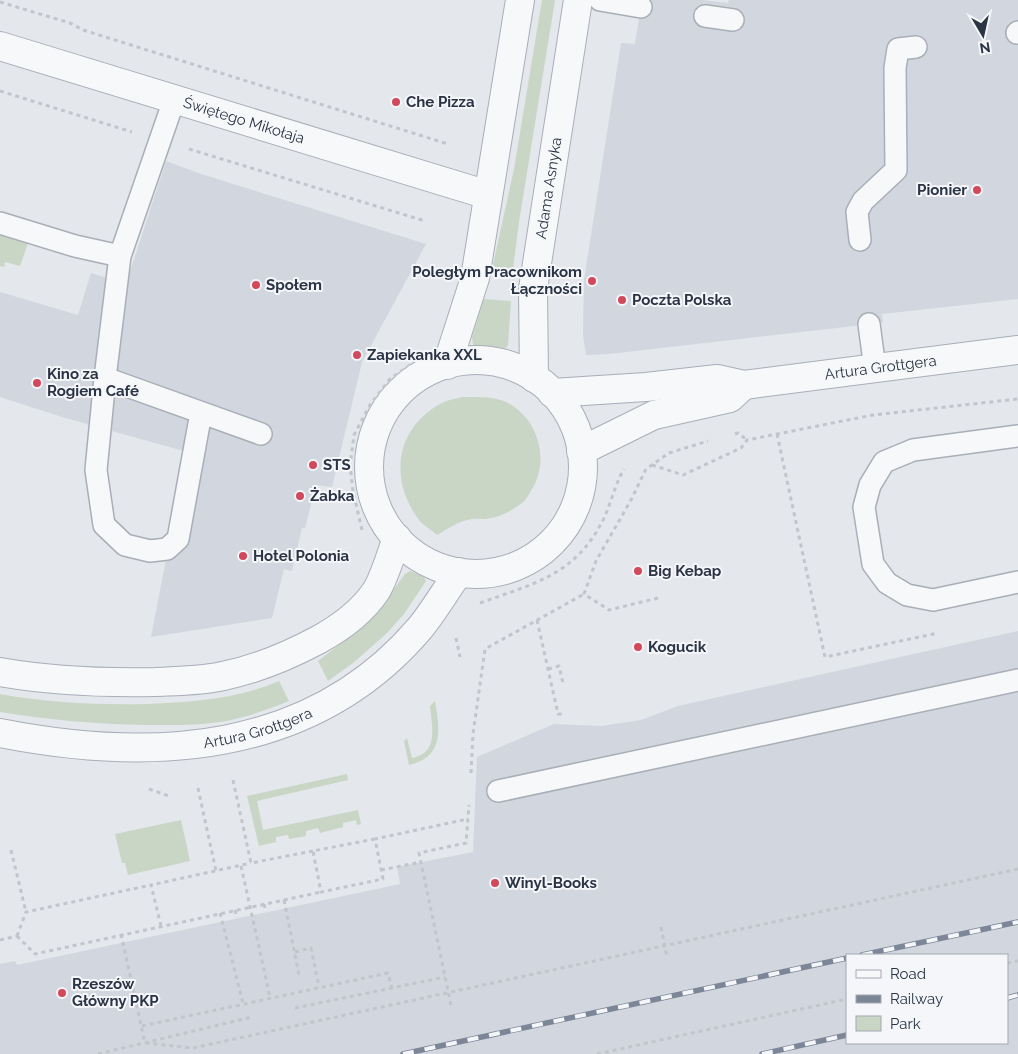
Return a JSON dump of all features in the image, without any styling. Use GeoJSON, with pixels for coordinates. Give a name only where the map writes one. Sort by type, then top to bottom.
{"type":"FeatureCollection","features":[{"type":"Feature","properties":{"kind":"street"},"geometry":{"type":"LineString","coordinates":[[447,365],[475,278],[520,0]]}},
{"type":"Feature","properties":{"kind":"street","name":"Adama Asnyka"},"geometry":{"type":"LineString","coordinates":[[543,385],[533,289],[578,0]]}},
{"type":"Feature","properties":{"kind":"street","name":"Świętego Mikołaja"},"geometry":{"type":"LineString","coordinates":[[0,46],[488,195]]}},
{"type":"Feature","properties":{"kind":"street","name":"Artura Grottgera"},"geometry":{"type":"LineString","coordinates":[[543,385],[646,387],[717,379],[744,385],[1018,350]]}},
{"type":"Feature","properties":{"kind":"street"},"geometry":{"type":"LineString","coordinates":[[468,360],[495,362],[519,369],[543,385],[559,399],[572,421],[580,444],[583,470],[579,494],[570,518],[556,538],[538,554],[517,566],[493,572],[469,574],[445,570],[423,560],[401,544],[384,523],[373,498],[368,471],[371,444],[380,418],[396,396],[416,378],[441,366],[468,360]]}},
{"type":"Feature","properties":{"kind":"street","name":"Artura Grottgera"},"geometry":{"type":"LineString","coordinates":[[581,451],[654,415],[730,398],[744,385]]}},
{"type":"Feature","properties":{"kind":"street"},"geometry":{"type":"LineString","coordinates":[[0,672],[66,680],[128,682],[181,681],[221,677],[249,670],[292,654],[338,628],[360,611],[377,590],[397,538]]}},
{"type":"Feature","properties":{"kind":"street","name":"Artura Grottgera"},"geometry":{"type":"LineString","coordinates":[[0,733],[41,741],[104,747],[144,748],[226,740],[282,725],[334,700],[390,658],[420,628],[460,572]]}},
{"type":"Feature","properties":{"kind":"lane"},"geometry":{"type":"LineString","coordinates":[[600,0],[641,6]]}},
{"type":"Feature","properties":{"kind":"lane"},"geometry":{"type":"LineString","coordinates":[[705,16],[733,20]]}},
{"type":"Feature","properties":{"kind":"lane"},"geometry":{"type":"LineString","coordinates":[[860,240],[857,212],[863,201],[896,170],[895,68],[898,49],[916,47]]}},
{"type":"Feature","properties":{"kind":"lane"},"geometry":{"type":"LineString","coordinates":[[174,100],[120,256],[105,378],[96,470],[104,525],[125,545],[150,551],[167,549],[178,539],[200,413]]}},
{"type":"Feature","properties":{"kind":"lane"},"geometry":{"type":"LineString","coordinates":[[0,223],[75,246],[120,256]]}},
{"type":"Feature","properties":{"kind":"lane"},"geometry":{"type":"LineString","coordinates":[[869,324],[875,369]]}},
{"type":"Feature","properties":{"kind":"lane"},"geometry":{"type":"LineString","coordinates":[[105,378],[261,434]]}},
{"type":"Feature","properties":{"kind":"lane"},"geometry":{"type":"LineString","coordinates":[[1018,436],[913,450],[884,462],[870,485],[864,507],[873,564],[886,583],[907,595],[933,600],[1018,582]]}},
{"type":"Feature","properties":{"kind":"lane"},"geometry":{"type":"LineString","coordinates":[[498,791],[1018,680]]}},
{"type":"Feature","properties":{"kind":"path"},"geometry":{"type":"LineString","coordinates":[[0,2],[70,23],[83,30],[448,144]]}},
{"type":"Feature","properties":{"kind":"path"},"geometry":{"type":"LineString","coordinates":[[0,91],[137,133]]}},
{"type":"Feature","properties":{"kind":"path"},"geometry":{"type":"LineString","coordinates":[[183,147],[425,221]]}},
{"type":"Feature","properties":{"kind":"path"},"geometry":{"type":"LineString","coordinates":[[363,537],[353,491],[350,465],[354,435],[370,405],[390,379],[415,361]]}},
{"type":"Feature","properties":{"kind":"path"},"geometry":{"type":"LineString","coordinates":[[652,465],[683,475],[741,448],[747,440],[873,415],[1018,399]]}},
{"type":"Feature","properties":{"kind":"path"},"geometry":{"type":"LineString","coordinates":[[738,433],[747,440]]}},
{"type":"Feature","properties":{"kind":"path"},"geometry":{"type":"LineString","coordinates":[[470,781],[473,734],[485,650],[584,594],[596,561],[631,500],[646,469],[669,453],[712,439]]}},
{"type":"Feature","properties":{"kind":"path"},"geometry":{"type":"LineString","coordinates":[[478,604],[534,585],[554,574],[574,559],[592,539],[602,522],[619,478],[627,464]]}},
{"type":"Feature","properties":{"kind":"path"},"geometry":{"type":"LineString","coordinates":[[584,594],[609,610],[658,598]]}},
{"type":"Feature","properties":{"kind":"path"},"geometry":{"type":"LineString","coordinates":[[537,620],[558,714],[562,714]]}},
{"type":"Feature","properties":{"kind":"path"},"geometry":{"type":"LineString","coordinates":[[456,636],[460,657]]}},
{"type":"Feature","properties":{"kind":"path"},"geometry":{"type":"LineString","coordinates":[[548,668],[559,666],[563,683]]}},
{"type":"Feature","properties":{"kind":"path"},"geometry":{"type":"LineString","coordinates":[[233,780],[251,864]]}},
{"type":"Feature","properties":{"kind":"path"},"geometry":{"type":"LineString","coordinates":[[198,788],[216,871]]}},
{"type":"Feature","properties":{"kind":"path"},"geometry":{"type":"LineString","coordinates":[[150,789],[169,796]]}},
{"type":"Feature","properties":{"kind":"path"},"geometry":{"type":"LineString","coordinates":[[450,1005],[419,853],[466,843],[469,800]]}},
{"type":"Feature","properties":{"kind":"path"},"geometry":{"type":"LineString","coordinates":[[26,912],[468,819]]}},
{"type":"Feature","properties":{"kind":"path"},"geometry":{"type":"LineString","coordinates":[[17,936],[35,954],[383,879],[375,839]]}},
{"type":"Feature","properties":{"kind":"path"},"geometry":{"type":"LineString","coordinates":[[11,850],[26,912],[17,936]]}},
{"type":"Feature","properties":{"kind":"path"},"geometry":{"type":"LineString","coordinates":[[313,851],[321,892]]}},
{"type":"Feature","properties":{"kind":"path"},"geometry":{"type":"LineString","coordinates":[[381,870],[421,862]]}},
{"type":"Feature","properties":{"kind":"path"},"geometry":{"type":"LineString","coordinates":[[241,866],[270,997]]}},
{"type":"Feature","properties":{"kind":"path"},"geometry":{"type":"LineString","coordinates":[[145,1043],[193,1048],[1018,869]]}},
{"type":"Feature","properties":{"kind":"path"},"geometry":{"type":"LineString","coordinates":[[151,885],[161,926]]}},
{"type":"Feature","properties":{"kind":"path"},"geometry":{"type":"LineString","coordinates":[[284,900],[299,975]]}},
{"type":"Feature","properties":{"kind":"path"},"geometry":{"type":"LineString","coordinates":[[264,904],[266,912]]}},
{"type":"Feature","properties":{"kind":"path"},"geometry":{"type":"LineString","coordinates":[[235,910],[237,918]]}},
{"type":"Feature","properties":{"kind":"path"},"geometry":{"type":"LineString","coordinates":[[220,913],[243,1004]]}},
{"type":"Feature","properties":{"kind":"path"},"geometry":{"type":"LineString","coordinates":[[661,927],[667,957]]}},
{"type":"Feature","properties":{"kind":"path"},"geometry":{"type":"LineString","coordinates":[[121,934],[145,1043]]}},
{"type":"Feature","properties":{"kind":"path"},"geometry":{"type":"LineString","coordinates":[[0,940],[17,936]]}},
{"type":"Feature","properties":{"kind":"path"},"geometry":{"type":"LineString","coordinates":[[295,952],[312,948],[320,988]]}},
{"type":"Feature","properties":{"kind":"path"},"geometry":{"type":"LineString","coordinates":[[142,1026],[388,973],[392,988]]}},
{"type":"Feature","properties":{"kind":"path"},"geometry":{"type":"LineString","coordinates":[[295,1008],[445,977]]}},
{"type":"Feature","properties":{"kind":"path"},"geometry":{"type":"LineString","coordinates":[[597,1054],[846,999]]}},
{"type":"Feature","properties":{"kind":"path"},"geometry":{"type":"LineString","coordinates":[[98,1054],[252,1017]]}},
{"type":"Feature","properties":{"kind":"shaded area"},"geometry":{"type":"Polygon","coordinates":[[[642,0],[703,0],[728,3],[729,0],[1018,0],[1018,299],[882,314],[883,322],[880,323],[586,355],[583,335],[584,280],[621,43],[635,44],[642,0]]]}},
{"type":"Feature","properties":{"kind":"shaded area"},"geometry":{"type":"Polygon","coordinates":[[[166,161],[198,173],[426,244],[362,362],[332,487],[316,485],[305,528],[302,528],[292,571],[284,569],[272,618],[151,637],[187,452],[62,417],[0,397],[0,292],[78,315],[91,273],[126,284],[166,161]]]}},
{"type":"Feature","properties":{"kind":"shaded area"},"geometry":{"type":"Polygon","coordinates":[[[1018,631],[1018,1054],[0,1054],[0,964],[15,961],[17,965],[400,884],[397,867],[473,852],[477,757],[554,724],[601,726],[641,720],[678,706],[1018,631]]]}},
{"type":"Feature","properties":{"kind":"green space"},"geometry":{"type":"Polygon","coordinates":[[[542,0],[555,0],[519,222],[512,277],[491,274],[514,169],[542,0]]]}},
{"type":"Feature","properties":{"kind":"green space"},"geometry":{"type":"Polygon","coordinates":[[[0,235],[28,243],[20,266],[5,262],[4,267],[0,266],[0,235]]]}},
{"type":"Feature","properties":{"kind":"green space"},"geometry":{"type":"Polygon","coordinates":[[[484,299],[511,301],[508,345],[506,348],[473,345],[472,337],[484,299]]]}},
{"type":"Feature","properties":{"kind":"green space"},"geometry":{"type":"Polygon","coordinates":[[[462,397],[494,398],[516,408],[533,428],[538,440],[540,466],[537,479],[529,495],[515,508],[495,517],[463,521],[437,535],[419,520],[409,505],[403,489],[401,456],[406,441],[414,427],[425,415],[443,403],[462,397]]]}},
{"type":"Feature","properties":{"kind":"green space"},"geometry":{"type":"Polygon","coordinates":[[[410,571],[423,576],[426,581],[404,614],[386,634],[353,663],[328,681],[318,661],[366,622],[405,574],[410,571]]]}},
{"type":"Feature","properties":{"kind":"green space"},"geometry":{"type":"Polygon","coordinates":[[[279,681],[289,701],[247,716],[211,723],[192,725],[108,724],[0,712],[0,694],[74,703],[148,704],[215,699],[248,692],[279,681]]]}},
{"type":"Feature","properties":{"kind":"green space"},"geometry":{"type":"Polygon","coordinates":[[[435,701],[438,732],[434,749],[429,756],[409,765],[404,741],[407,738],[412,758],[426,751],[432,738],[430,706],[435,701]]]}},
{"type":"Feature","properties":{"kind":"green space"},"geometry":{"type":"Polygon","coordinates":[[[347,774],[348,780],[257,801],[263,830],[358,810],[361,824],[357,825],[356,820],[343,823],[343,827],[320,833],[318,828],[306,831],[306,836],[289,839],[288,835],[276,837],[276,842],[259,846],[247,796],[347,774]]]}},
{"type":"Feature","properties":{"kind":"green space"},"geometry":{"type":"Polygon","coordinates":[[[181,820],[190,861],[128,875],[125,863],[122,863],[115,834],[181,820]]]}},
{"type":"Feature","properties":{"kind":"railway"},"geometry":{"type":"LineString","coordinates":[[867,954],[1018,922]]}},
{"type":"Feature","properties":{"kind":"railway"},"geometry":{"type":"LineString","coordinates":[[403,1054],[846,958]]}},
{"type":"Feature","properties":{"kind":"railway"},"geometry":{"type":"LineString","coordinates":[[1008,998],[1018,995]]}},
{"type":"Feature","properties":{"kind":"railway"},"geometry":{"type":"LineString","coordinates":[[762,1054],[846,1035]]}},
{"type":"Feature","properties":{"kind":"place","name":"Che Pizza"},"geometry":{"type":"Point","coordinates":[396,102]}},
{"type":"Feature","properties":{"kind":"place","name":"Pionier"},"geometry":{"type":"Point","coordinates":[977,190]}},
{"type":"Feature","properties":{"kind":"place","name":"Poległym Pracownikom Łączności"},"geometry":{"type":"Point","coordinates":[592,281]}},
{"type":"Feature","properties":{"kind":"place","name":"Społem"},"geometry":{"type":"Point","coordinates":[256,285]}},
{"type":"Feature","properties":{"kind":"place","name":"Poczta Polska"},"geometry":{"type":"Point","coordinates":[622,300]}},
{"type":"Feature","properties":{"kind":"place","name":"Zapiekanka XXL"},"geometry":{"type":"Point","coordinates":[357,355]}},
{"type":"Feature","properties":{"kind":"place","name":"Kino za Rogiem Café"},"geometry":{"type":"Point","coordinates":[37,383]}},
{"type":"Feature","properties":{"kind":"place","name":"STS"},"geometry":{"type":"Point","coordinates":[313,465]}},
{"type":"Feature","properties":{"kind":"place","name":"Żabka"},"geometry":{"type":"Point","coordinates":[300,496]}},
{"type":"Feature","properties":{"kind":"place","name":"Hotel Polonia"},"geometry":{"type":"Point","coordinates":[243,556]}},
{"type":"Feature","properties":{"kind":"place","name":"Big Kebap"},"geometry":{"type":"Point","coordinates":[638,571]}},
{"type":"Feature","properties":{"kind":"place","name":"Kogucik"},"geometry":{"type":"Point","coordinates":[638,647]}},
{"type":"Feature","properties":{"kind":"place","name":"Winyl-Books"},"geometry":{"type":"Point","coordinates":[495,883]}},
{"type":"Feature","properties":{"kind":"place","name":"Rzeszów Główny PKP"},"geometry":{"type":"Point","coordinates":[62,993]}}]}
